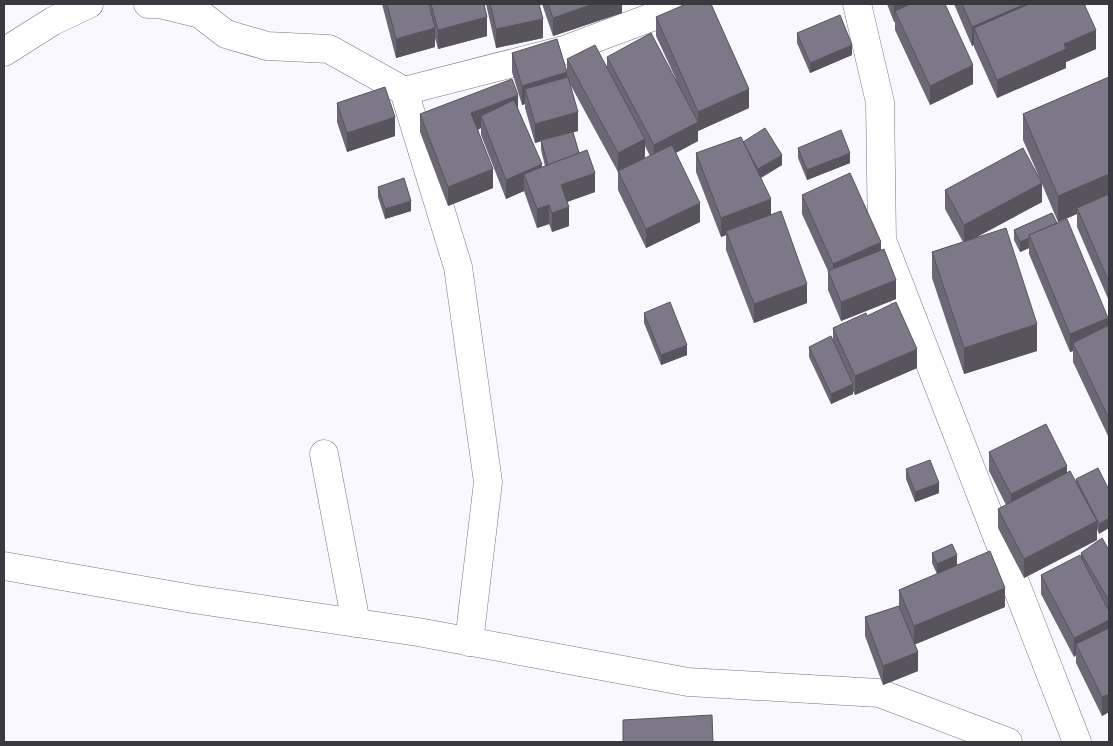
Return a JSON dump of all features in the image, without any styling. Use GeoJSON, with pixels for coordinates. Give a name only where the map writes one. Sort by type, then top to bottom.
{"type":"FeatureCollection","features":[{"type":"Feature","properties":{"kind":"street"},"geometry":{"type":"LineString","coordinates":[[4,52],[53,21],[89,4]]}},
{"type":"Feature","properties":{"kind":"street"},"geometry":{"type":"LineString","coordinates":[[148,4],[159,4],[200,14],[226,34],[267,46],[329,49],[404,91],[564,50],[687,4]]}},
{"type":"Feature","properties":{"kind":"street"},"geometry":{"type":"LineString","coordinates":[[857,4],[880,102],[882,240],[1077,742]]}},
{"type":"Feature","properties":{"kind":"street"},"geometry":{"type":"LineString","coordinates":[[404,91],[458,267],[488,482],[470,642]]}},
{"type":"Feature","properties":{"kind":"street"},"geometry":{"type":"LineString","coordinates":[[324,454],[356,623]]}},
{"type":"Feature","properties":{"kind":"street"},"geometry":{"type":"LineString","coordinates":[[4,566],[193,599],[418,632],[688,682],[879,692],[1008,742]]}},
{"type":"Feature","properties":{"kind":"building"},"geometry":{"type":"Polygon","coordinates":[[[387,4],[429,4],[435,28],[396,39],[387,4]]]}},
{"type":"Feature","properties":{"kind":"building"},"geometry":{"type":"Polygon","coordinates":[[[431,4],[484,4],[487,17],[438,30],[431,4]]]}},
{"type":"Feature","properties":{"kind":"building"},"geometry":{"type":"Polygon","coordinates":[[[490,4],[539,4],[543,19],[496,29],[490,4]]]}},
{"type":"Feature","properties":{"kind":"building"},"geometry":{"type":"Polygon","coordinates":[[[548,4],[593,4],[553,18],[548,4]]]}},
{"type":"Feature","properties":{"kind":"building"},"geometry":{"type":"Polygon","coordinates":[[[686,4],[711,4],[749,89],[698,112],[656,17],[686,4]]]}},
{"type":"Feature","properties":{"kind":"building"},"geometry":{"type":"Polygon","coordinates":[[[910,4],[945,4],[973,65],[930,86],[895,11],[910,4]]]}},
{"type":"Feature","properties":{"kind":"building"},"geometry":{"type":"Polygon","coordinates":[[[962,4],[1025,4],[972,27],[962,4]]]}},
{"type":"Feature","properties":{"kind":"building"},"geometry":{"type":"Polygon","coordinates":[[[1029,4],[1084,4],[1096,30],[1064,44],[1066,49],[997,80],[974,28],[1029,4]]]}},
{"type":"Feature","properties":{"kind":"building"},"geometry":{"type":"Polygon","coordinates":[[[840,15],[852,45],[810,63],[797,33],[840,15]]]}},
{"type":"Feature","properties":{"kind":"building"},"geometry":{"type":"Polygon","coordinates":[[[651,33],[698,122],[654,145],[607,57],[651,33]]]}},
{"type":"Feature","properties":{"kind":"building"},"geometry":{"type":"Polygon","coordinates":[[[557,39],[567,72],[522,86],[512,53],[557,39]]]}},
{"type":"Feature","properties":{"kind":"building"},"geometry":{"type":"Polygon","coordinates":[[[595,45],[645,139],[618,153],[567,59],[595,45]]]}},
{"type":"Feature","properties":{"kind":"building"},"geometry":{"type":"Polygon","coordinates":[[[568,77],[578,112],[535,124],[525,89],[568,77]]]}},
{"type":"Feature","properties":{"kind":"building"},"geometry":{"type":"Polygon","coordinates":[[[1109,77],[1109,174],[1058,196],[1023,114],[1109,77]]]}},
{"type":"Feature","properties":{"kind":"building"},"geometry":{"type":"Polygon","coordinates":[[[512,79],[518,95],[471,113],[493,169],[448,187],[420,114],[512,79]]]}},
{"type":"Feature","properties":{"kind":"building"},"geometry":{"type":"Polygon","coordinates":[[[385,87],[395,117],[347,133],[337,103],[385,87]]]}},
{"type":"Feature","properties":{"kind":"building"},"geometry":{"type":"Polygon","coordinates":[[[514,100],[542,164],[506,180],[481,116],[514,100]]]}},
{"type":"Feature","properties":{"kind":"building"},"geometry":{"type":"Polygon","coordinates":[[[765,128],[782,155],[758,169],[743,142],[765,128]]]}},
{"type":"Feature","properties":{"kind":"building"},"geometry":{"type":"Polygon","coordinates":[[[841,130],[850,153],[807,170],[798,148],[841,130]]]}},
{"type":"Feature","properties":{"kind":"building"},"geometry":{"type":"Polygon","coordinates":[[[573,132],[579,153],[548,165],[541,140],[573,132]]]}},
{"type":"Feature","properties":{"kind":"building"},"geometry":{"type":"Polygon","coordinates":[[[741,137],[771,199],[721,218],[696,153],[741,137]]]}},
{"type":"Feature","properties":{"kind":"building"},"geometry":{"type":"Polygon","coordinates":[[[672,145],[700,203],[646,229],[618,171],[672,145]]]}},
{"type":"Feature","properties":{"kind":"building"},"geometry":{"type":"Polygon","coordinates":[[[1023,148],[1042,183],[964,225],[945,190],[1023,148]]]}},
{"type":"Feature","properties":{"kind":"building"},"geometry":{"type":"Polygon","coordinates":[[[587,150],[595,173],[561,185],[569,207],[552,213],[549,205],[537,209],[524,174],[587,150]]]}},
{"type":"Feature","properties":{"kind":"building"},"geometry":{"type":"Polygon","coordinates":[[[850,173],[881,242],[833,264],[802,195],[850,173]]]}},
{"type":"Feature","properties":{"kind":"building"},"geometry":{"type":"Polygon","coordinates":[[[404,178],[411,201],[385,209],[378,187],[404,178]]]}},
{"type":"Feature","properties":{"kind":"building"},"geometry":{"type":"Polygon","coordinates":[[[1109,194],[1109,282],[1077,208],[1109,194]]]}},
{"type":"Feature","properties":{"kind":"building"},"geometry":{"type":"Polygon","coordinates":[[[781,211],[807,284],[754,304],[726,231],[781,211]]]}},
{"type":"Feature","properties":{"kind":"building"},"geometry":{"type":"Polygon","coordinates":[[[1052,213],[1057,223],[1029,235],[1029,238],[1020,242],[1014,230],[1052,213]]]}},
{"type":"Feature","properties":{"kind":"building"},"geometry":{"type":"Polygon","coordinates":[[[1067,219],[1108,318],[1070,334],[1029,235],[1067,219]]]}},
{"type":"Feature","properties":{"kind":"building"},"geometry":{"type":"Polygon","coordinates":[[[1006,228],[1037,324],[964,348],[932,252],[1006,228]]]}},
{"type":"Feature","properties":{"kind":"building"},"geometry":{"type":"Polygon","coordinates":[[[884,249],[896,280],[841,302],[828,271],[884,249]]]}},
{"type":"Feature","properties":{"kind":"building"},"geometry":{"type":"Polygon","coordinates":[[[670,302],[687,345],[661,355],[644,313],[670,302]]]}},
{"type":"Feature","properties":{"kind":"building"},"geometry":{"type":"Polygon","coordinates":[[[896,302],[917,349],[855,376],[833,328],[866,313],[867,316],[896,302]]]}},
{"type":"Feature","properties":{"kind":"building"},"geometry":{"type":"Polygon","coordinates":[[[1109,325],[1109,419],[1073,343],[1109,325]]]}},
{"type":"Feature","properties":{"kind":"building"},"geometry":{"type":"Polygon","coordinates":[[[831,336],[853,384],[831,394],[809,347],[831,336]]]}},
{"type":"Feature","properties":{"kind":"building"},"geometry":{"type":"Polygon","coordinates":[[[1046,424],[1067,466],[1011,494],[989,452],[1046,424]]]}},
{"type":"Feature","properties":{"kind":"building"},"geometry":{"type":"Polygon","coordinates":[[[930,460],[939,483],[915,492],[906,469],[930,460]]]}},
{"type":"Feature","properties":{"kind":"building"},"geometry":{"type":"Polygon","coordinates":[[[1098,468],[1109,490],[1109,518],[1099,524],[1076,479],[1098,468]]]}},
{"type":"Feature","properties":{"kind":"building"},"geometry":{"type":"Polygon","coordinates":[[[1070,471],[1097,521],[1024,559],[998,509],[1070,471]]]}},
{"type":"Feature","properties":{"kind":"building"},"geometry":{"type":"Polygon","coordinates":[[[1102,538],[1109,550],[1109,601],[1081,553],[1102,538]]]}},
{"type":"Feature","properties":{"kind":"building"},"geometry":{"type":"Polygon","coordinates":[[[952,544],[957,555],[937,564],[932,553],[952,544]]]}},
{"type":"Feature","properties":{"kind":"building"},"geometry":{"type":"Polygon","coordinates":[[[990,551],[1005,588],[914,626],[899,590],[990,551]]]}},
{"type":"Feature","properties":{"kind":"building"},"geometry":{"type":"Polygon","coordinates":[[[1080,555],[1109,611],[1109,620],[1074,638],[1041,575],[1080,555]]]}},
{"type":"Feature","properties":{"kind":"building"},"geometry":{"type":"Polygon","coordinates":[[[899,606],[918,652],[883,666],[865,617],[899,606]]]}},
{"type":"Feature","properties":{"kind":"building"},"geometry":{"type":"Polygon","coordinates":[[[1109,628],[1109,694],[1102,697],[1076,644],[1109,628]]]}},
{"type":"Feature","properties":{"kind":"building"},"geometry":{"type":"Polygon","coordinates":[[[712,715],[713,742],[623,742],[623,720],[712,715]]]}}]}
